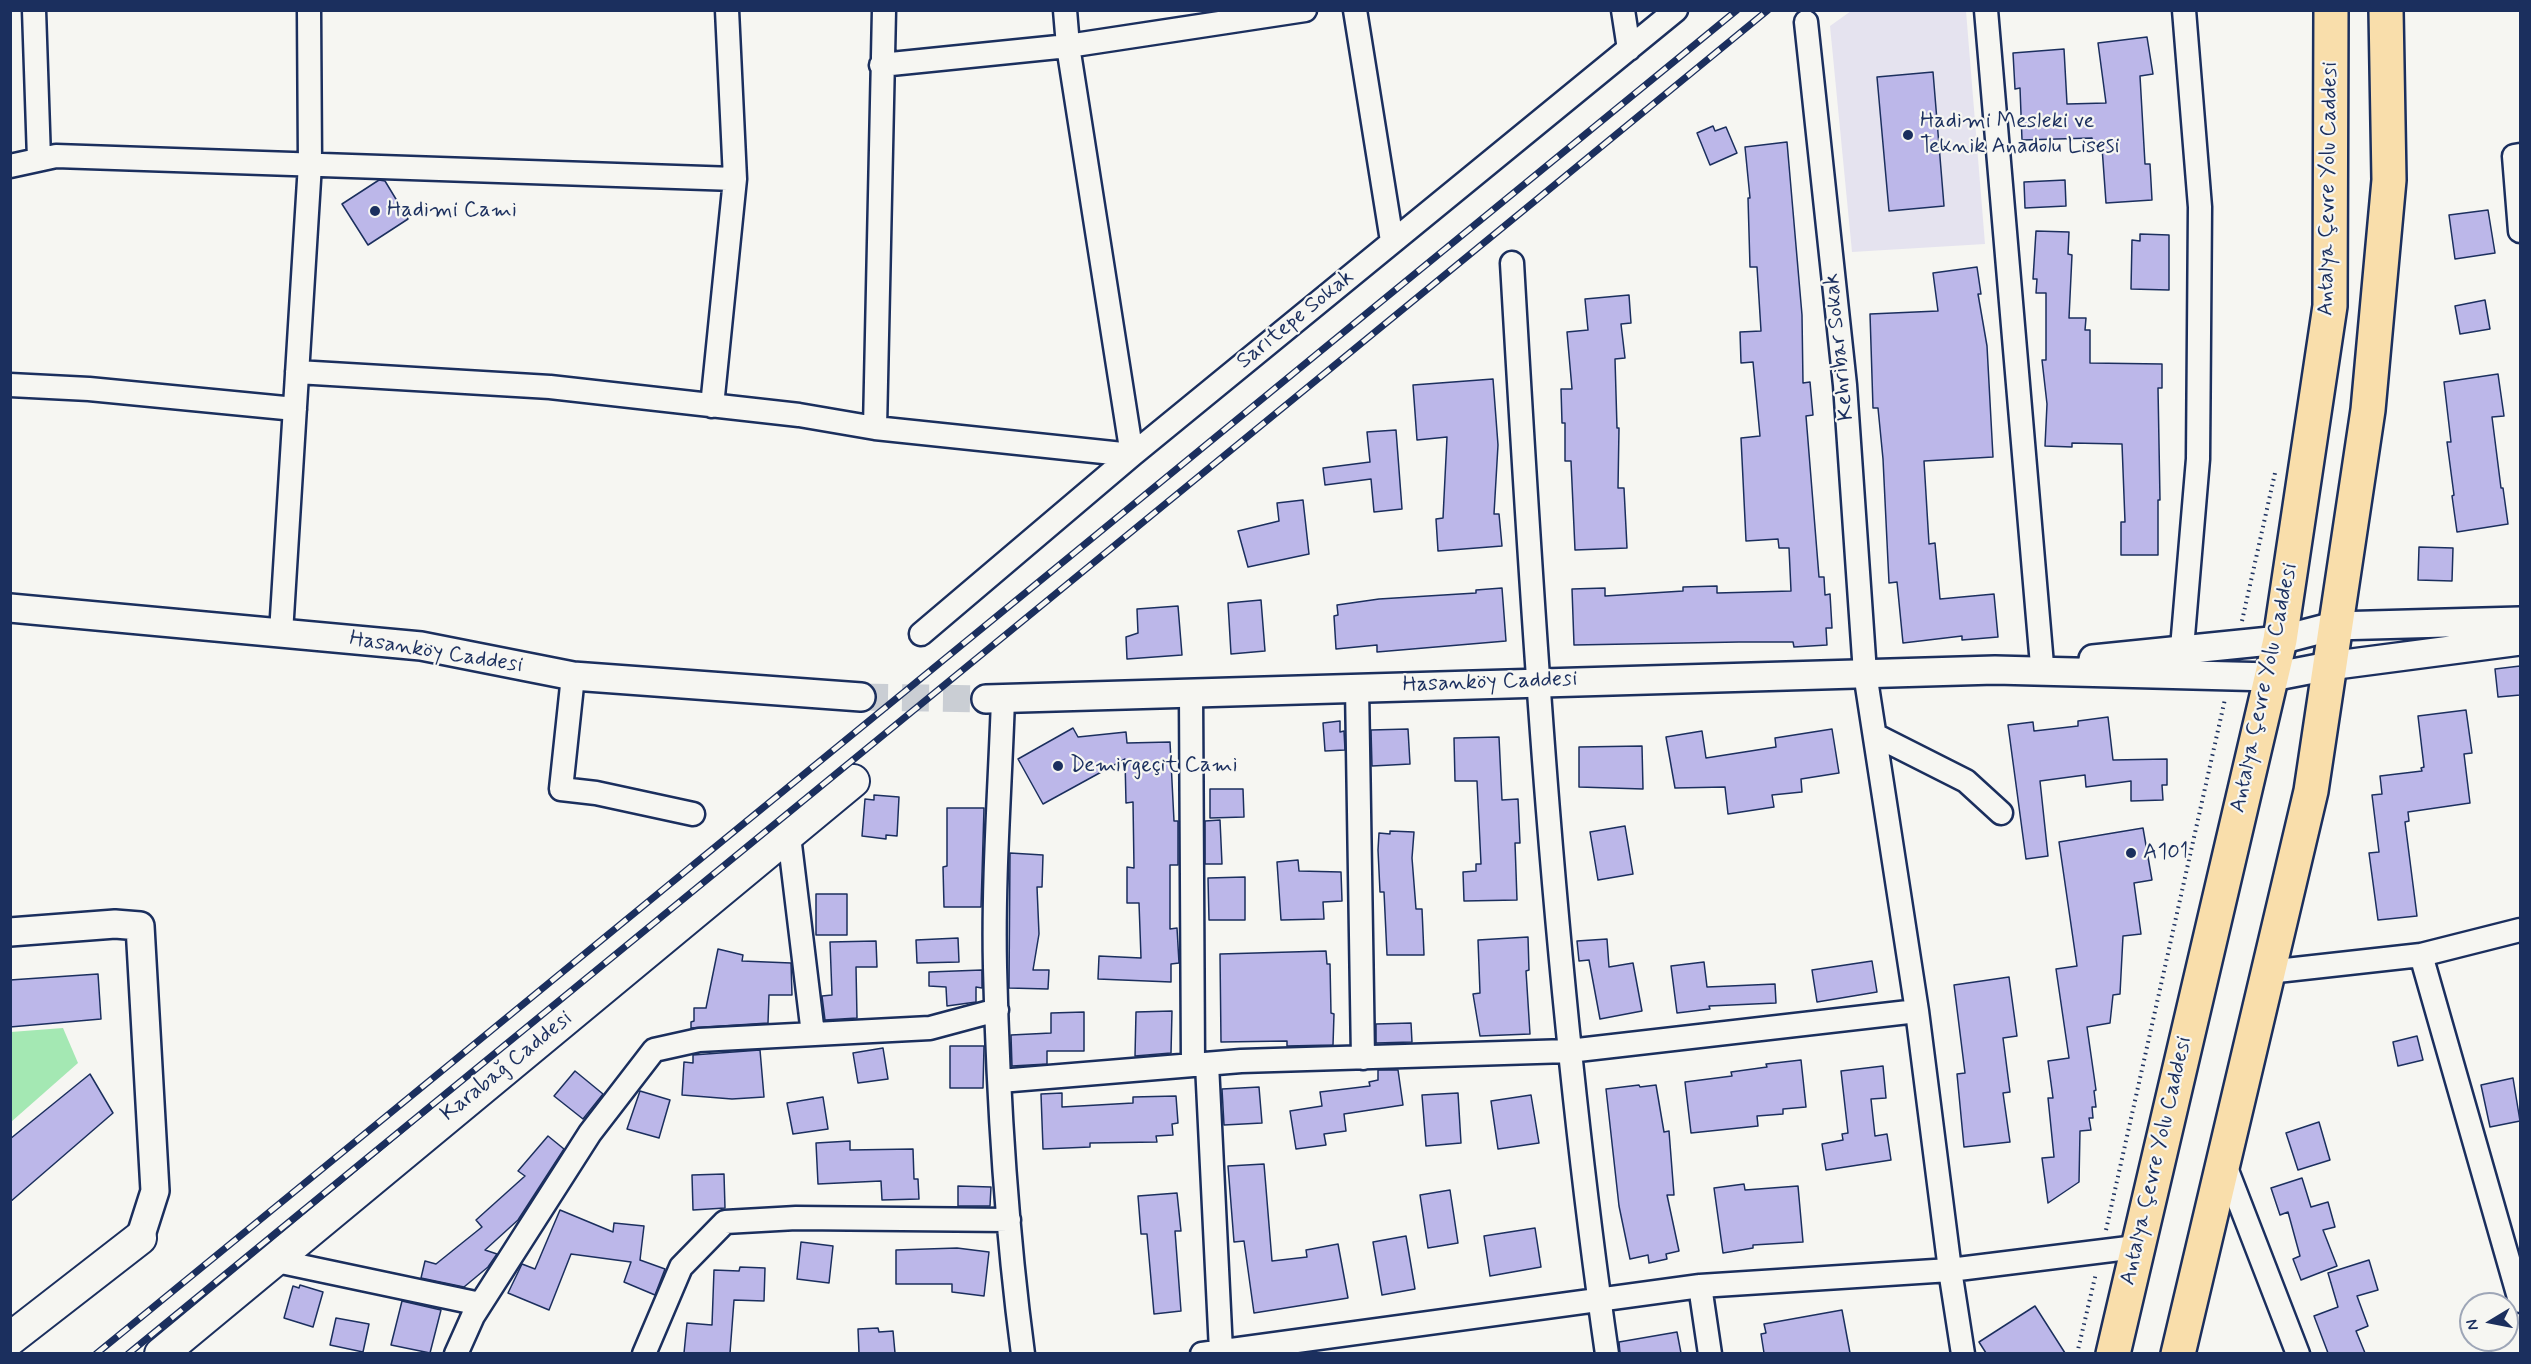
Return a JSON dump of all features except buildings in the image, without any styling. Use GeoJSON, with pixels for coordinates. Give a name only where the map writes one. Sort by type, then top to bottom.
{"type":"FeatureCollection","features":[{"type":"Feature","properties":{"kind":"highway","name":"Antalya Çevre Yolu Caddesi"},"geometry":{"type":"LineString","coordinates":[[2113,1353],[2280,640],[2330,306],[2331,10]]}},
{"type":"Feature","properties":{"kind":"highway"},"geometry":{"type":"LineString","coordinates":[[2178,1353],[2311,791],[2368,410],[2389,180],[2386,10]]}},
{"type":"Feature","properties":{"kind":"main road","name":"Karabağ Caddesi"},"geometry":{"type":"LineString","coordinates":[[161,1353],[853,781]]}},
{"type":"Feature","properties":{"kind":"main road"},"geometry":{"type":"LineString","coordinates":[[10,1339],[140,1238]]}},
{"type":"Feature","properties":{"kind":"street"},"geometry":{"type":"LineString","coordinates":[[34,10],[39,159]]}},
{"type":"Feature","properties":{"kind":"street"},"geometry":{"type":"LineString","coordinates":[[281,633],[310,164],[309,10]]}},
{"type":"Feature","properties":{"kind":"street"},"geometry":{"type":"LineString","coordinates":[[712,406],[735,179],[727,10]]}},
{"type":"Feature","properties":{"kind":"street"},"geometry":{"type":"LineString","coordinates":[[875,429],[881,65],[884,10]]}},
{"type":"Feature","properties":{"kind":"street"},"geometry":{"type":"LineString","coordinates":[[297,372],[550,387],[799,415],[875,429],[1132,454],[1068,46],[1065,10]]}},
{"type":"Feature","properties":{"kind":"street"},"geometry":{"type":"LineString","coordinates":[[881,65],[1068,46],[1305,10]]}},
{"type":"Feature","properties":{"kind":"street"},"geometry":{"type":"LineString","coordinates":[[1355,10],[1392,242]]}},
{"type":"Feature","properties":{"kind":"street"},"geometry":{"type":"LineString","coordinates":[[1623,10],[1629,49]]}},
{"type":"Feature","properties":{"kind":"street","name":"Sarıtepe Sokak"},"geometry":{"type":"LineString","coordinates":[[921,634],[1132,454],[1676,10]]}},
{"type":"Feature","properties":{"kind":"street"},"geometry":{"type":"LineString","coordinates":[[1986,10],[2042,665]]}},
{"type":"Feature","properties":{"kind":"street"},"geometry":{"type":"LineString","coordinates":[[2182,648],[2198,459],[2200,207],[2184,10]]}},
{"type":"Feature","properties":{"kind":"street","name":"Kehribar Sokak"},"geometry":{"type":"LineString","coordinates":[[1806,22],[1845,385],[1865,673],[1917,1011],[1950,1270],[1964,1353]]}},
{"type":"Feature","properties":{"kind":"street"},"geometry":{"type":"LineString","coordinates":[[2520,155],[2514,156],[2520,231]]}},
{"type":"Feature","properties":{"kind":"street"},"geometry":{"type":"LineString","coordinates":[[10,166],[56,156],[735,179]]}},
{"type":"Feature","properties":{"kind":"street"},"geometry":{"type":"LineString","coordinates":[[1512,262],[1536,681],[1569,1051],[1607,1353]]}},
{"type":"Feature","properties":{"kind":"street"},"geometry":{"type":"LineString","coordinates":[[10,385],[89,389],[295,408]]}},
{"type":"Feature","properties":{"kind":"street","name":"Hasanköy Caddesi"},"geometry":{"type":"LineString","coordinates":[[10,608],[421,646],[573,676],[861,697]]}},
{"type":"Feature","properties":{"kind":"street"},"geometry":{"type":"LineString","coordinates":[[1995,670],[2182,648],[2280,640],[2334,626],[2520,621]]}},
{"type":"Feature","properties":{"kind":"street"},"geometry":{"type":"LineString","coordinates":[[1995,670],[2272,677],[2329,666],[2520,640]]}},
{"type":"Feature","properties":{"kind":"street","name":"Hasanköy Caddesi"},"geometry":{"type":"LineString","coordinates":[[994,699],[1536,681],[1995,670]]}},
{"type":"Feature","properties":{"kind":"street"},"geometry":{"type":"LineString","coordinates":[[573,676],[561,789],[596,793],[693,814]]}},
{"type":"Feature","properties":{"kind":"street"},"geometry":{"type":"LineString","coordinates":[[1357,687],[1363,1058]]}},
{"type":"Feature","properties":{"kind":"street"},"geometry":{"type":"LineString","coordinates":[[1191,693],[1200,1065],[1211,1352],[1700,1286],[1950,1270],[2136,1247]]}},
{"type":"Feature","properties":{"kind":"street"},"geometry":{"type":"LineString","coordinates":[[994,699],[995,965],[1000,1081],[1009,1220],[1023,1353]]}},
{"type":"Feature","properties":{"kind":"street"},"geometry":{"type":"LineString","coordinates":[[1875,735],[1966,781],[2001,813]]}},
{"type":"Feature","properties":{"kind":"street"},"geometry":{"type":"LineString","coordinates":[[789,836],[813,1034]]}},
{"type":"Feature","properties":{"kind":"street"},"geometry":{"type":"LineString","coordinates":[[10,932],[115,924],[140,926],[154,1191],[140,1238]]}},
{"type":"Feature","properties":{"kind":"street"},"geometry":{"type":"LineString","coordinates":[[2268,972],[2421,955],[2520,930]]}},
{"type":"Feature","properties":{"kind":"street"},"geometry":{"type":"LineString","coordinates":[[2421,955],[2511,1232],[2520,1301]]}},
{"type":"Feature","properties":{"kind":"street"},"geometry":{"type":"LineString","coordinates":[[456,1353],[480,1304],[590,1133],[654,1050],[699,1041],[930,1028],[997,1010]]}},
{"type":"Feature","properties":{"kind":"street"},"geometry":{"type":"LineString","coordinates":[[1000,1081],[1200,1065],[1569,1051],[1917,1011]]}},
{"type":"Feature","properties":{"kind":"street"},"geometry":{"type":"LineString","coordinates":[[2223,1160],[2298,1353]]}},
{"type":"Feature","properties":{"kind":"street"},"geometry":{"type":"LineString","coordinates":[[644,1353],[681,1267],[725,1222],[796,1218],[1009,1220]]}},
{"type":"Feature","properties":{"kind":"street"},"geometry":{"type":"LineString","coordinates":[[272,1260],[480,1304]]}},
{"type":"Feature","properties":{"kind":"street"},"geometry":{"type":"LineString","coordinates":[[1700,1286],[1710,1353]]}},
{"type":"Feature","properties":{"kind":"shaded area","name":"Hadimi Mesleki ve Teknik Anadolu Lisesi"},"geometry":{"type":"Polygon","coordinates":[[[1851,11],[1966,11],[1985,244],[1852,252],[1830,26],[1851,11]]]}},
{"type":"Feature","properties":{"kind":"green space"},"geometry":{"type":"Polygon","coordinates":[[[63,1028],[78,1063],[11,1122],[11,1032],[63,1028]]]}},
{"type":"Feature","properties":{"kind":"tunnel"},"geometry":{"type":"LineString","coordinates":[[861,697],[986,699]]}},
{"type":"Feature","properties":{"kind":"railway"},"geometry":{"type":"LineString","coordinates":[[96,1354],[1737,10]]}},
{"type":"Feature","properties":{"kind":"railway"},"geometry":{"type":"LineString","coordinates":[[128,1354],[1768,10]]}},
{"type":"Feature","properties":{"kind":"place","name":"Hadimi Mesleki ve Teknik Anadolu Lisesi"},"geometry":{"type":"Point","coordinates":[1908,135]}},
{"type":"Feature","properties":{"kind":"place","name":"Hadimi Cami"},"geometry":{"type":"Point","coordinates":[375,211]}},
{"type":"Feature","properties":{"kind":"place","name":"Demirgeçit Cami"},"geometry":{"type":"Point","coordinates":[1058,766]}},
{"type":"Feature","properties":{"kind":"place","name":"A101"},"geometry":{"type":"Point","coordinates":[2131,853]}}]}
